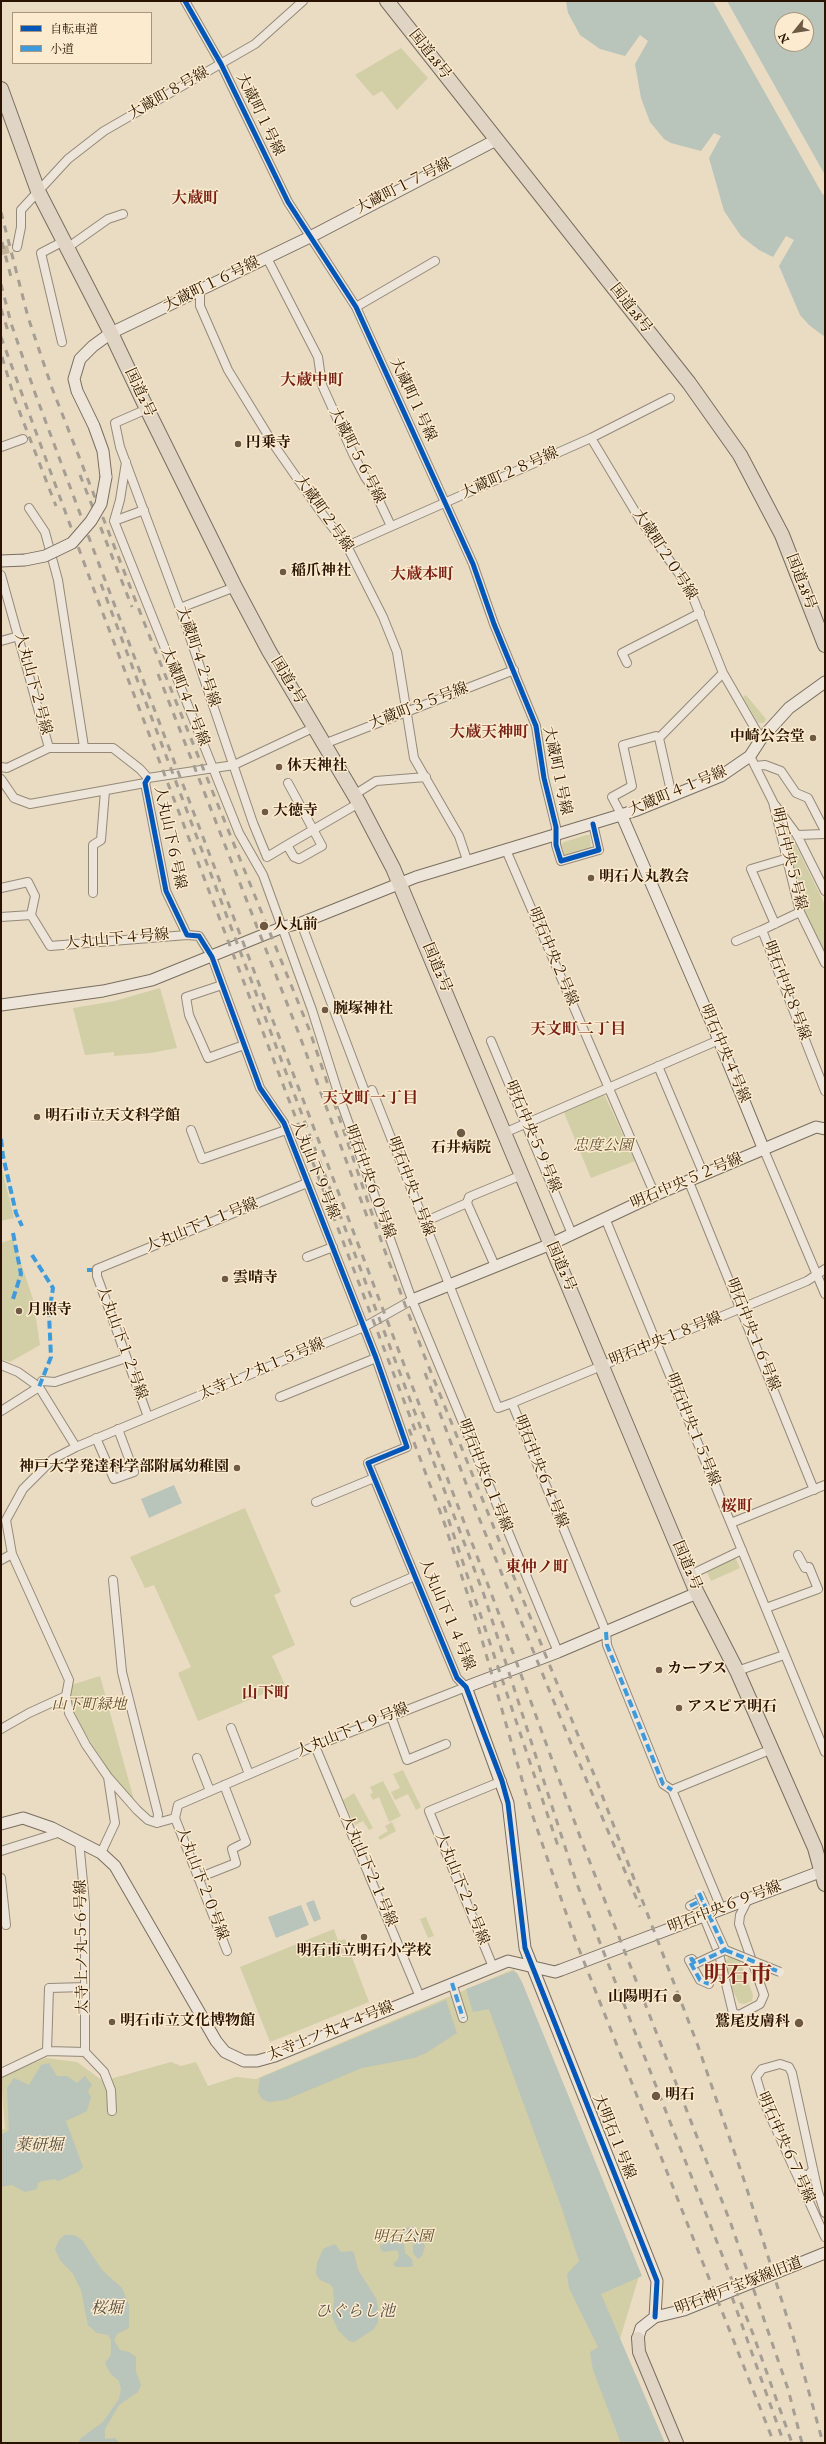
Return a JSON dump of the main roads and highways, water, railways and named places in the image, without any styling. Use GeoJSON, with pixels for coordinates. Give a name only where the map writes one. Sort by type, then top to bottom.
{"type":"FeatureCollection","features":[{"type":"Feature","properties":{"kind":"highway","name":"国道28号"},"geometry":{"type":"LineString","coordinates":[[387,1],[689,383],[740,455],[782,535],[825,646]]}},
{"type":"Feature","properties":{"kind":"highway","name":"国道2号"},"geometry":{"type":"LineString","coordinates":[[1,89],[38,191],[111,333],[146,409],[235,587],[269,651],[356,799],[398,884],[697,1593],[737,1671],[815,1848],[824,1875]]}},
{"type":"Feature","properties":{"kind":"main road"},"geometry":{"type":"LineString","coordinates":[[638,2338],[639,2352],[677,2443]]}},
{"type":"Feature","properties":{"kind":"water"},"geometry":{"type":"Polygon","coordinates":[[[566,1],[825,1],[825,337],[809,325],[800,315],[779,266],[794,240],[786,236],[773,257],[759,250],[741,236],[724,211],[709,158],[721,136],[714,133],[701,151],[671,143],[664,139],[650,122],[641,98],[635,64],[648,41],[640,35],[625,56],[600,49],[580,35],[568,13],[566,1]]]}},
{"type":"Feature","properties":{"kind":"water"},"geometry":{"type":"Polygon","coordinates":[[[174,1485],[182,1503],[149,1518],[141,1499],[174,1485]]]}},
{"type":"Feature","properties":{"kind":"water"},"geometry":{"type":"Polygon","coordinates":[[[314,1900],[321,1919],[314,1922],[306,1903],[314,1900]]]}},
{"type":"Feature","properties":{"kind":"water"},"geometry":{"type":"Polygon","coordinates":[[[301,1905],[309,1925],[276,1938],[268,1917],[301,1905]]]}},
{"type":"Feature","properties":{"kind":"water"},"geometry":{"type":"Polygon","coordinates":[[[513,1971],[517,1973],[522,1982],[642,2276],[601,2294],[665,2443],[621,2443],[593,2370],[590,2352],[598,2347],[569,2288],[567,2274],[579,2261],[561,2206],[489,2009],[473,2012],[466,1989],[513,1971]]]}},
{"type":"Feature","properties":{"kind":"water"},"geometry":{"type":"Polygon","coordinates":[[[446,2000],[457,2033],[426,2053],[414,2058],[362,2068],[285,2100],[269,2102],[262,2099],[258,2092],[260,2078],[446,2000]]]}},
{"type":"Feature","properties":{"kind":"water","name":"薬研堀"},"geometry":{"type":"Polygon","coordinates":[[[49,2063],[57,2076],[67,2076],[77,2083],[85,2076],[92,2085],[88,2091],[91,2097],[87,2111],[66,2121],[83,2167],[78,2172],[58,2181],[55,2179],[42,2181],[38,2183],[37,2189],[25,2192],[12,2185],[1,2187],[1,2135],[9,2130],[7,2088],[14,2078],[29,2085],[41,2065],[49,2063]]]}},
{"type":"Feature","properties":{"kind":"water"},"geometry":{"type":"Polygon","coordinates":[[[408,2227],[414,2227],[422,2237],[425,2247],[422,2256],[418,2259],[413,2253],[413,2238],[405,2238],[403,2235],[405,2229],[408,2227]]]}},
{"type":"Feature","properties":{"kind":"water","name":"桜堀"},"geometry":{"type":"Polygon","coordinates":[[[65,2235],[74,2235],[82,2240],[102,2270],[122,2288],[129,2305],[129,2328],[117,2334],[114,2340],[120,2350],[129,2352],[136,2357],[136,2372],[141,2385],[138,2392],[119,2405],[105,2429],[105,2439],[115,2438],[120,2443],[78,2443],[81,2438],[103,2422],[119,2399],[121,2389],[119,2381],[110,2373],[105,2363],[111,2355],[111,2340],[108,2335],[97,2333],[88,2325],[81,2290],[73,2274],[60,2260],[55,2249],[59,2240],[65,2235]]]}},
{"type":"Feature","properties":{"kind":"water"},"geometry":{"type":"Polygon","coordinates":[[[396,2236],[404,2244],[405,2253],[412,2259],[413,2266],[396,2267],[393,2264],[398,2259],[399,2255],[397,2250],[384,2252],[381,2250],[380,2246],[396,2236]]]}},
{"type":"Feature","properties":{"kind":"water","name":"ひぐらし池"},"geometry":{"type":"Polygon","coordinates":[[[335,2244],[341,2252],[352,2251],[354,2253],[358,2270],[376,2298],[378,2307],[378,2322],[374,2329],[354,2342],[349,2341],[338,2330],[332,2316],[334,2302],[333,2288],[330,2284],[320,2280],[316,2274],[317,2263],[323,2249],[335,2244]]]}},
{"type":"Feature","properties":{"kind":"tunnel"},"geometry":{"type":"LineString","coordinates":[[1,251],[17,247]]}},
{"type":"Feature","properties":{"kind":"railway"},"geometry":{"type":"LineString","coordinates":[[1,212],[28,317],[52,388],[153,645],[309,1029],[383,1246],[424,1355],[597,1782],[698,2046],[745,2183],[797,2349],[823,2443]]}},
{"type":"Feature","properties":{"kind":"railway"},"geometry":{"type":"LineString","coordinates":[[2,242],[11,277]]}},
{"type":"Feature","properties":{"kind":"railway"},"geometry":{"type":"LineString","coordinates":[[1,284],[11,323],[35,393],[94,551],[496,1606],[582,1842],[731,2224],[788,2389],[802,2443]]}},
{"type":"Feature","properties":{"kind":"railway"},"geometry":{"type":"LineString","coordinates":[[1,309],[9,334]]}},
{"type":"Feature","properties":{"kind":"railway"},"geometry":{"type":"LineString","coordinates":[[1,337],[97,598],[417,1435]]}},
{"type":"Feature","properties":{"kind":"railway"},"geometry":{"type":"LineString","coordinates":[[2,357],[15,400],[56,506]]}},
{"type":"Feature","properties":{"kind":"railway"},"geometry":{"type":"LineString","coordinates":[[80,475],[132,607]]}},
{"type":"Feature","properties":{"kind":"railway"},"geometry":{"type":"LineString","coordinates":[[101,584],[484,1595],[577,1884],[753,2334],[792,2443]]}},
{"type":"Feature","properties":{"kind":"railway"},"geometry":{"type":"LineString","coordinates":[[158,674],[299,1034],[368,1219]]}},
{"type":"Feature","properties":{"kind":"railway"},"geometry":{"type":"LineString","coordinates":[[425,1373],[477,1513],[565,1729],[640,1907]]}},
{"type":"Feature","properties":{"kind":"railway"},"geometry":{"type":"LineString","coordinates":[[409,1429],[444,1522],[478,1626],[531,1811],[575,1939],[774,2443]]}},
{"type":"Feature","properties":{"kind":"railway"},"geometry":{"type":"LineString","coordinates":[[444,1506],[559,1849]]}},
{"type":"Feature","properties":{"kind":"railway"},"geometry":{"type":"LineString","coordinates":[[732,2297],[784,2443]]}},
{"type":"Feature","properties":{"kind":"place","name":"円乗寺"},"geometry":{"type":"Point","coordinates":[238,444]}},
{"type":"Feature","properties":{"kind":"place","name":"稲爪神社"},"geometry":{"type":"Point","coordinates":[283,572]}},
{"type":"Feature","properties":{"kind":"place","name":"中崎公会堂"},"geometry":{"type":"Point","coordinates":[813,738]}},
{"type":"Feature","properties":{"kind":"place","name":"休天神社"},"geometry":{"type":"Point","coordinates":[279,767]}},
{"type":"Feature","properties":{"kind":"place","name":"大徳寺"},"geometry":{"type":"Point","coordinates":[265,812]}},
{"type":"Feature","properties":{"kind":"place","name":"明石人丸教会"},"geometry":{"type":"Point","coordinates":[591,878]}},
{"type":"Feature","properties":{"kind":"place","name":"人丸前"},"geometry":{"type":"Point","coordinates":[264,926]}},
{"type":"Feature","properties":{"kind":"place","name":"腕塚神社"},"geometry":{"type":"Point","coordinates":[325,1010]}},
{"type":"Feature","properties":{"kind":"place","name":"明石市立天文科学館"},"geometry":{"type":"Point","coordinates":[37,1117]}},
{"type":"Feature","properties":{"kind":"place","name":"石井病院"},"geometry":{"type":"Point","coordinates":[461,1133]}},
{"type":"Feature","properties":{"kind":"place","name":"雲晴寺"},"geometry":{"type":"Point","coordinates":[225,1279]}},
{"type":"Feature","properties":{"kind":"place","name":"月照寺"},"geometry":{"type":"Point","coordinates":[19,1311]}},
{"type":"Feature","properties":{"kind":"place","name":"神戸大学発達科学部附属幼稚園"},"geometry":{"type":"Point","coordinates":[237,1468]}},
{"type":"Feature","properties":{"kind":"place","name":"カーブス"},"geometry":{"type":"Point","coordinates":[659,1670]}},
{"type":"Feature","properties":{"kind":"place","name":"アスピア明石"},"geometry":{"type":"Point","coordinates":[679,1708]}},
{"type":"Feature","properties":{"kind":"place","name":"明石市立明石小学校"},"geometry":{"type":"Point","coordinates":[364,1937]}},
{"type":"Feature","properties":{"kind":"place","name":"山陽明石"},"geometry":{"type":"Point","coordinates":[677,1998]}},
{"type":"Feature","properties":{"kind":"place","name":"明石市立文化博物館"},"geometry":{"type":"Point","coordinates":[112,2022]}},
{"type":"Feature","properties":{"kind":"place","name":"鷲尾皮膚科"},"geometry":{"type":"Point","coordinates":[799,2023]}},
{"type":"Feature","properties":{"kind":"place","name":"明石"},"geometry":{"type":"Point","coordinates":[656,2096]}},
{"type":"Feature","properties":{"kind":"district","name":"大蔵町"},"geometry":{"type":"Point","coordinates":[195,200]}},
{"type":"Feature","properties":{"kind":"district","name":"大蔵中町"},"geometry":{"type":"Point","coordinates":[312,382]}},
{"type":"Feature","properties":{"kind":"district","name":"大蔵本町"},"geometry":{"type":"Point","coordinates":[422,576]}},
{"type":"Feature","properties":{"kind":"district","name":"大蔵天神町"},"geometry":{"type":"Point","coordinates":[489,734]}},
{"type":"Feature","properties":{"kind":"district","name":"天文町二丁目"},"geometry":{"type":"Point","coordinates":[578,1031]}},
{"type":"Feature","properties":{"kind":"district","name":"天文町一丁目"},"geometry":{"type":"Point","coordinates":[370,1100]}},
{"type":"Feature","properties":{"kind":"district","name":"桜町"},"geometry":{"type":"Point","coordinates":[737,1508]}},
{"type":"Feature","properties":{"kind":"district","name":"東仲ノ町"},"geometry":{"type":"Point","coordinates":[537,1569]}},
{"type":"Feature","properties":{"kind":"district","name":"山下町"},"geometry":{"type":"Point","coordinates":[266,1695]}},
{"type":"Feature","properties":{"kind":"district","name":"明石市"},"geometry":{"type":"Point","coordinates":[738,1977]}},
{"type":"Feature","properties":{"kind":"park label","name":"忠度公園"},"geometry":{"type":"Point","coordinates":[603,1147]}},
{"type":"Feature","properties":{"kind":"park label","name":"山下町緑地"},"geometry":{"type":"Point","coordinates":[89,1706]}},
{"type":"Feature","properties":{"kind":"park label","name":"明石公園"},"geometry":{"type":"Point","coordinates":[403,2238]}}]}
